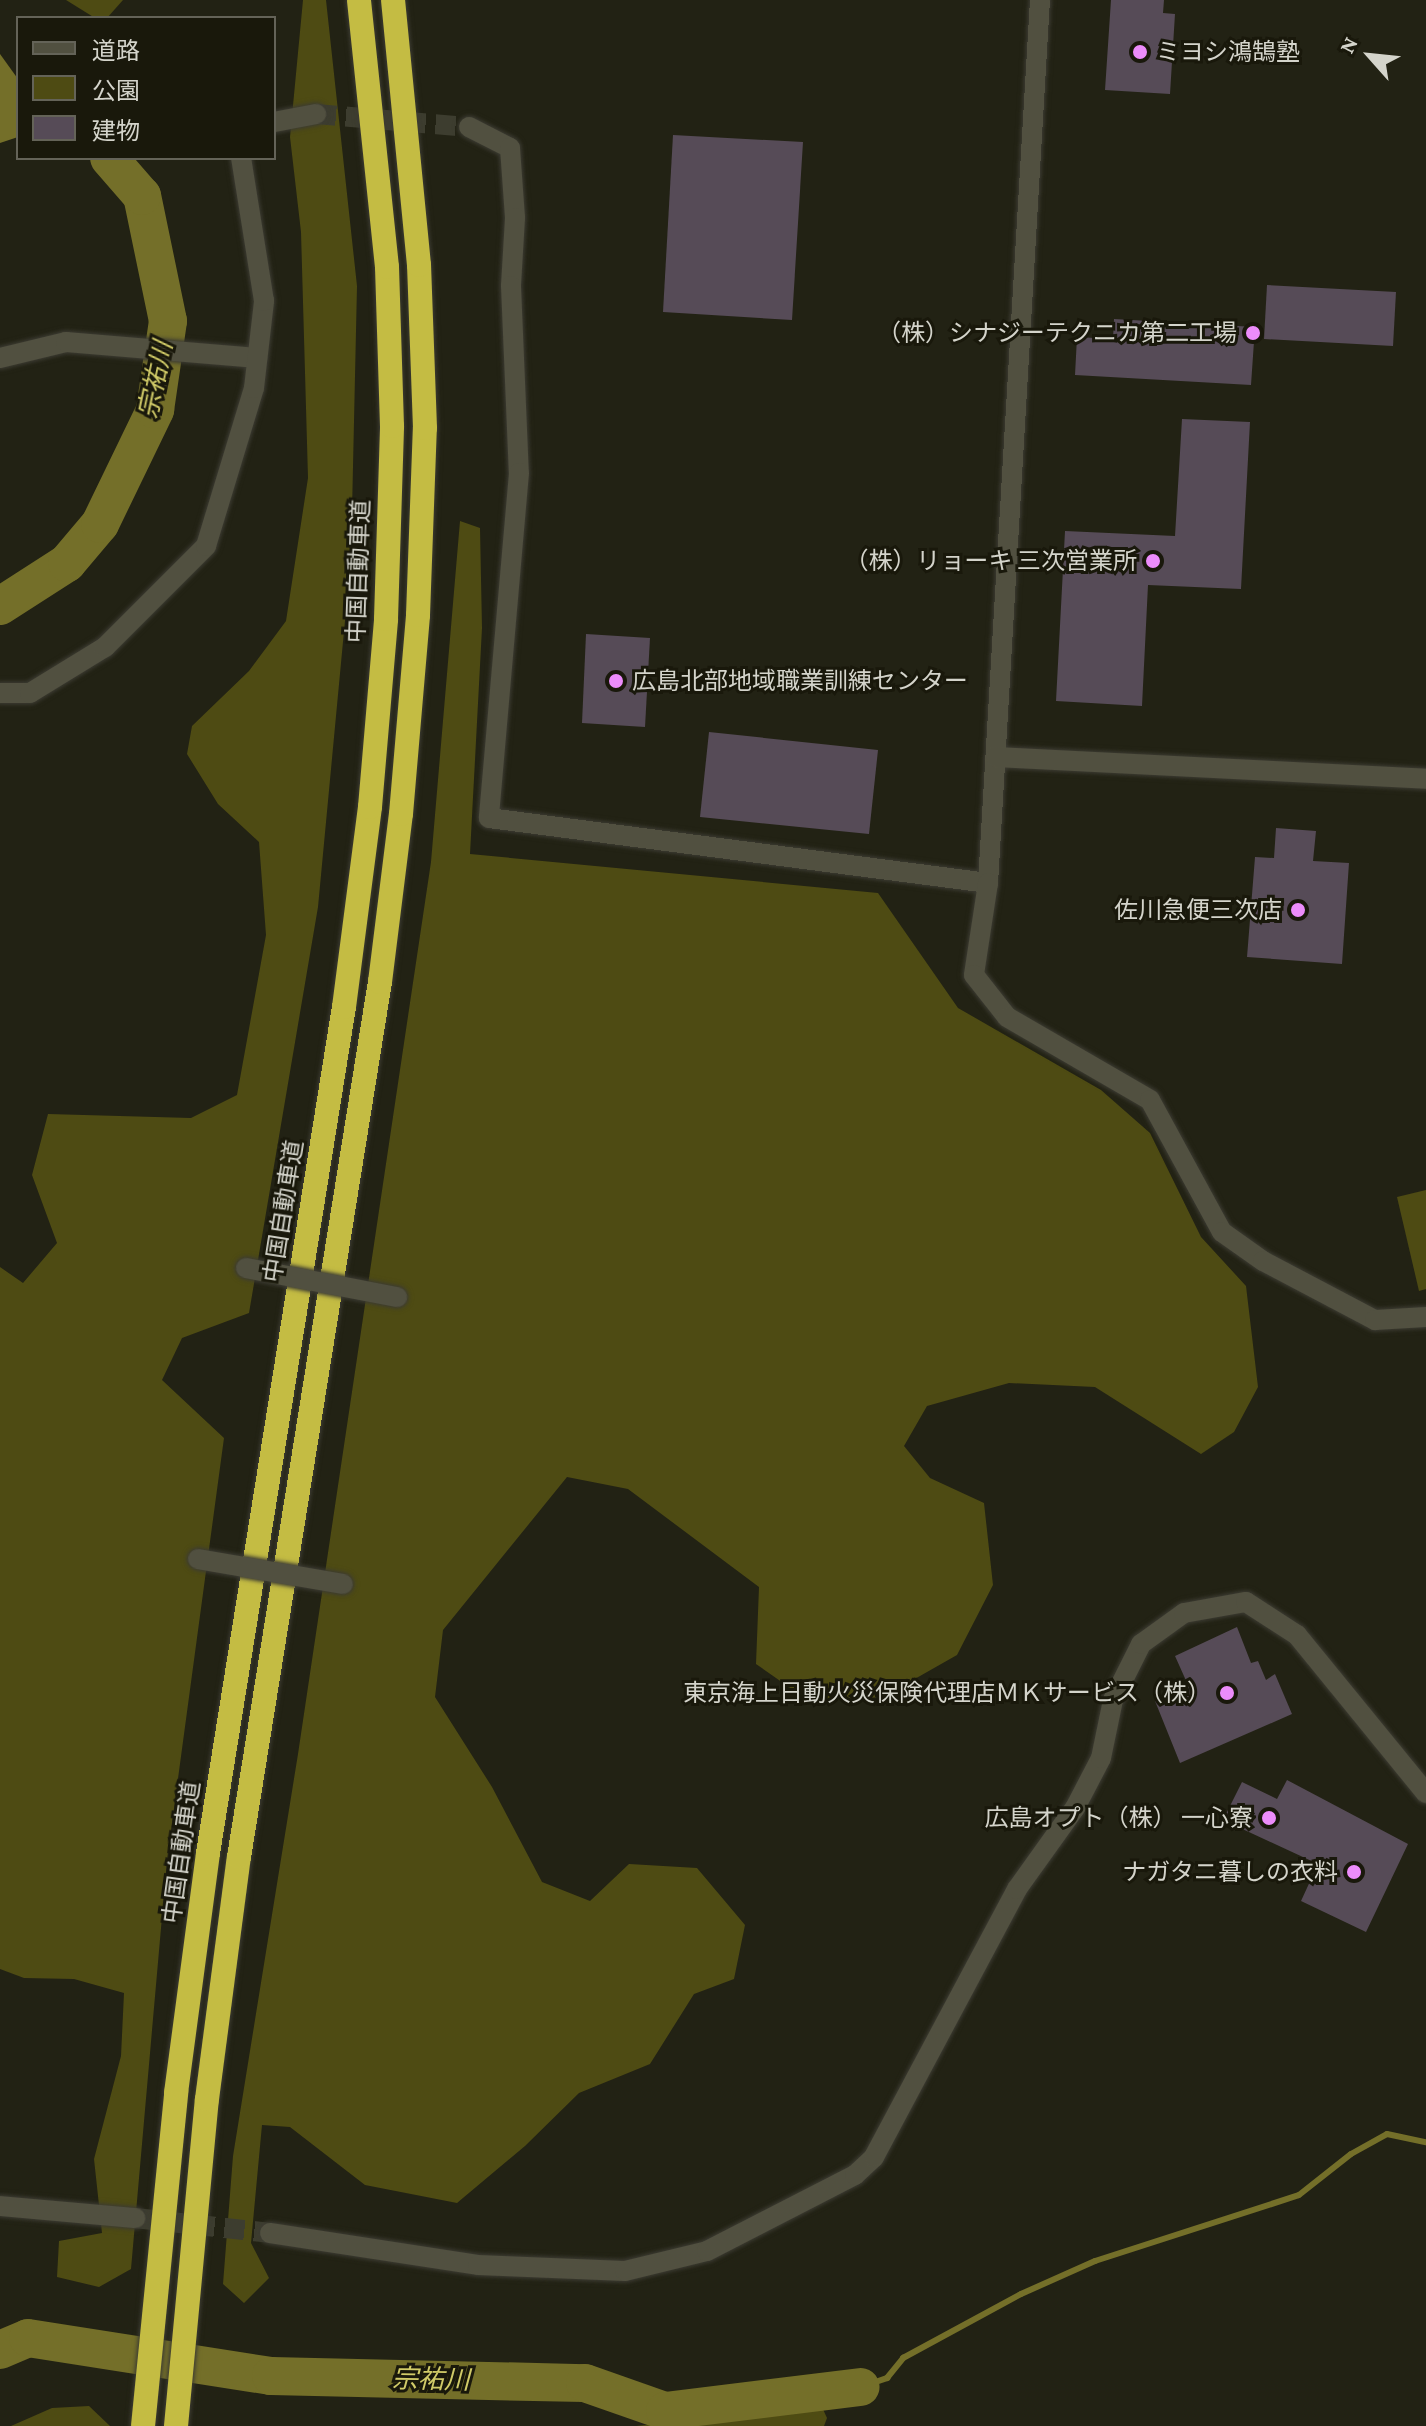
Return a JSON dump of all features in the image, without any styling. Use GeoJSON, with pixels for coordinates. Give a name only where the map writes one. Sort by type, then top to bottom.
{"type":"FeatureCollection","features":[{"type":"Feature","properties":{"kind":"highway","name":"中国自動車道"},"geometry":{"type":"LineString","coordinates":[[144,2414],[150,2325],[208,1853],[344,1007],[371,792],[386,619],[392,426],[387,267],[359,0]]}},
{"type":"Feature","properties":{"kind":"highway"},"geometry":{"type":"LineString","coordinates":[[176,2416],[183,2326],[239,1857],[380,982],[401,814],[418,615],[425,428],[419,265],[393,0]]}},
{"type":"Feature","properties":{"kind":"street"},"geometry":{"type":"LineString","coordinates":[[1040,0],[988,883],[974,975],[1007,1017],[1150,1100],[1222,1232],[1263,1261],[1375,1320],[1426,1317]]}},
{"type":"Feature","properties":{"kind":"street"},"geometry":{"type":"LineString","coordinates":[[276,122],[316,114]]}},
{"type":"Feature","properties":{"kind":"street"},"geometry":{"type":"LineString","coordinates":[[469,127],[510,148],[515,218],[511,286],[519,473],[489,818],[988,883]]}},
{"type":"Feature","properties":{"kind":"street"},"geometry":{"type":"LineString","coordinates":[[0,693],[30,693],[105,647],[206,546],[254,388],[264,301],[241,160]]}},
{"type":"Feature","properties":{"kind":"street"},"geometry":{"type":"LineString","coordinates":[[0,358],[66,342],[185,355],[257,358]]}},
{"type":"Feature","properties":{"kind":"street"},"geometry":{"type":"LineString","coordinates":[[996,757],[1426,779]]}},
{"type":"Feature","properties":{"kind":"street"},"geometry":{"type":"LineString","coordinates":[[246,1268],[397,1297]]}},
{"type":"Feature","properties":{"kind":"street"},"geometry":{"type":"LineString","coordinates":[[198,1559],[343,1584]]}},
{"type":"Feature","properties":{"kind":"street"},"geometry":{"type":"LineString","coordinates":[[270,2233],[478,2265],[625,2271],[707,2251],[855,2175],[874,2157],[1017,1889],[1075,1808],[1101,1758],[1113,1700],[1141,1644],[1184,1613],[1246,1602],[1297,1635],[1426,1793]]}},
{"type":"Feature","properties":{"kind":"street"},"geometry":{"type":"LineString","coordinates":[[0,2206],[135,2218]]}},
{"type":"Feature","properties":{"kind":"green space"},"geometry":{"type":"Polygon","coordinates":[[[66,0],[123,0],[109,16],[92,16],[66,0]]]}},
{"type":"Feature","properties":{"kind":"green space"},"geometry":{"type":"Polygon","coordinates":[[[303,0],[326,0],[357,286],[351,557],[318,907],[249,1313],[182,1338],[162,1380],[224,1438],[167,1860],[131,2269],[99,2287],[57,2277],[59,2241],[102,2233],[94,2159],[121,2056],[124,1993],[74,1979],[24,1978],[0,1969],[0,1267],[23,1283],[57,1243],[32,1175],[48,1114],[191,1118],[237,1095],[266,935],[259,842],[218,804],[187,754],[192,726],[249,671],[286,621],[308,478],[301,232],[290,137],[303,0]]]}},
{"type":"Feature","properties":{"kind":"green space"},"geometry":{"type":"Polygon","coordinates":[[[460,521],[480,528],[482,628],[470,854],[878,893],[958,1008],[1101,1090],[1150,1133],[1201,1237],[1246,1286],[1258,1387],[1234,1432],[1201,1454],[1095,1387],[1009,1383],[927,1406],[904,1446],[930,1478],[984,1503],[993,1585],[957,1655],[883,1697],[809,1701],[756,1664],[759,1587],[628,1489],[567,1477],[443,1630],[435,1697],[492,1787],[542,1882],[590,1901],[629,1864],[697,1868],[745,1925],[734,1979],[694,1994],[650,2064],[579,2093],[525,2146],[457,2203],[365,2185],[290,2127],[262,2125],[251,2243],[269,2278],[244,2303],[223,2284],[233,2156],[298,1754],[431,862],[460,521]]]}},
{"type":"Feature","properties":{"kind":"green space"},"geometry":{"type":"Polygon","coordinates":[[[1426,1190],[1426,1289],[1419,1291],[1397,1197],[1426,1190]]]}},
{"type":"Feature","properties":{"kind":"green space"},"geometry":{"type":"Polygon","coordinates":[[[89,2406],[110,2426],[11,2426],[52,2408],[89,2406]]]}},
{"type":"Feature","properties":{"kind":"green space"},"geometry":{"type":"Polygon","coordinates":[[[822,2407],[827,2418],[824,2426],[636,2426],[822,2407]]]}},
{"type":"Feature","properties":{"kind":"shaded area"},"geometry":{"type":"Polygon","coordinates":[[[0,54],[16,76],[16,138],[0,143],[0,54]]]}},
{"type":"Feature","properties":{"kind":"building","name":"ミヨシ鴻鵠塾"},"geometry":{"type":"Polygon","coordinates":[[[1111,0],[1164,0],[1163,13],[1175,14],[1170,94],[1105,90],[1111,0]]]}},
{"type":"Feature","properties":{"kind":"building"},"geometry":{"type":"Polygon","coordinates":[[[673,135],[803,142],[792,320],[663,312],[673,135]]]}},
{"type":"Feature","properties":{"kind":"building"},"geometry":{"type":"Polygon","coordinates":[[[1267,285],[1396,292],[1393,346],[1264,339],[1267,285]]]}},
{"type":"Feature","properties":{"kind":"building"},"geometry":{"type":"Polygon","coordinates":[[[1114,319],[1255,327],[1251,385],[1075,375],[1077,337],[1113,339],[1114,319]]]}},
{"type":"Feature","properties":{"kind":"building","name":"（株）リョーキ 三次営業所"},"geometry":{"type":"Polygon","coordinates":[[[1182,419],[1250,422],[1241,589],[1148,585],[1142,706],[1056,701],[1065,531],[1175,536],[1182,419]]]}},
{"type":"Feature","properties":{"kind":"building","name":"広島北部地域職業訓練センター"},"geometry":{"type":"Polygon","coordinates":[[[586,634],[650,638],[645,727],[582,723],[586,634]]]}},
{"type":"Feature","properties":{"kind":"building"},"geometry":{"type":"Polygon","coordinates":[[[709,732],[878,750],[869,834],[700,817],[709,732]]]}},
{"type":"Feature","properties":{"kind":"building","name":"佐川急便三次店"},"geometry":{"type":"Polygon","coordinates":[[[1276,828],[1316,831],[1313,861],[1349,863],[1342,964],[1247,957],[1255,857],[1274,858],[1276,828]]]}},
{"type":"Feature","properties":{"kind":"building","name":"東京海上日動火災保険代理店ＭＫサービス（株）"},"geometry":{"type":"Polygon","coordinates":[[[1237,1627],[1251,1663],[1258,1661],[1266,1680],[1275,1674],[1292,1714],[1180,1763],[1155,1701],[1188,1685],[1175,1656],[1237,1627]]]}},
{"type":"Feature","properties":{"kind":"building"},"geometry":{"type":"Polygon","coordinates":[[[1287,1780],[1408,1844],[1366,1932],[1301,1901],[1318,1864],[1223,1820],[1242,1782],[1277,1799],[1287,1780]]]}},
{"type":"Feature","properties":{"kind":"waterway","name":"宗祐川"},"geometry":{"type":"LineString","coordinates":[[0,606],[67,563],[100,524],[155,410],[168,321],[142,196],[111,160]]}},
{"type":"Feature","properties":{"kind":"waterway"},"geometry":{"type":"LineString","coordinates":[[861,2387],[887,2378],[903,2358],[1021,2294],[1095,2261],[1299,2195],[1351,2154],[1387,2134],[1426,2142]]}},
{"type":"Feature","properties":{"kind":"waterway","name":"宗祐川"},"geometry":{"type":"LineString","coordinates":[[0,2350],[28,2338],[271,2376],[585,2383],[665,2411],[861,2387]]}},
{"type":"Feature","properties":{"kind":"tunnel"},"geometry":{"type":"LineString","coordinates":[[316,114],[469,127]]}},
{"type":"Feature","properties":{"kind":"tunnel"},"geometry":{"type":"LineString","coordinates":[[135,2218],[270,2233]]}},
{"type":"Feature","properties":{"kind":"place","name":"ミヨシ鴻鵠塾"},"geometry":{"type":"Point","coordinates":[1140,52]}},
{"type":"Feature","properties":{"kind":"place","name":"（株）シナジーテクニカ第二工場"},"geometry":{"type":"Point","coordinates":[1253,333]}},
{"type":"Feature","properties":{"kind":"place","name":"（株）リョーキ 三次営業所"},"geometry":{"type":"Point","coordinates":[1153,561]}},
{"type":"Feature","properties":{"kind":"place","name":"広島北部地域職業訓練センター"},"geometry":{"type":"Point","coordinates":[616,681]}},
{"type":"Feature","properties":{"kind":"place","name":"佐川急便三次店"},"geometry":{"type":"Point","coordinates":[1298,910]}},
{"type":"Feature","properties":{"kind":"place","name":"東京海上日動火災保険代理店ＭＫサービス（株）"},"geometry":{"type":"Point","coordinates":[1227,1693]}},
{"type":"Feature","properties":{"kind":"place","name":"広島オプト（株） 一心寮"},"geometry":{"type":"Point","coordinates":[1269,1818]}},
{"type":"Feature","properties":{"kind":"place","name":"ナガタニ暮しの衣料"},"geometry":{"type":"Point","coordinates":[1354,1872]}}]}
